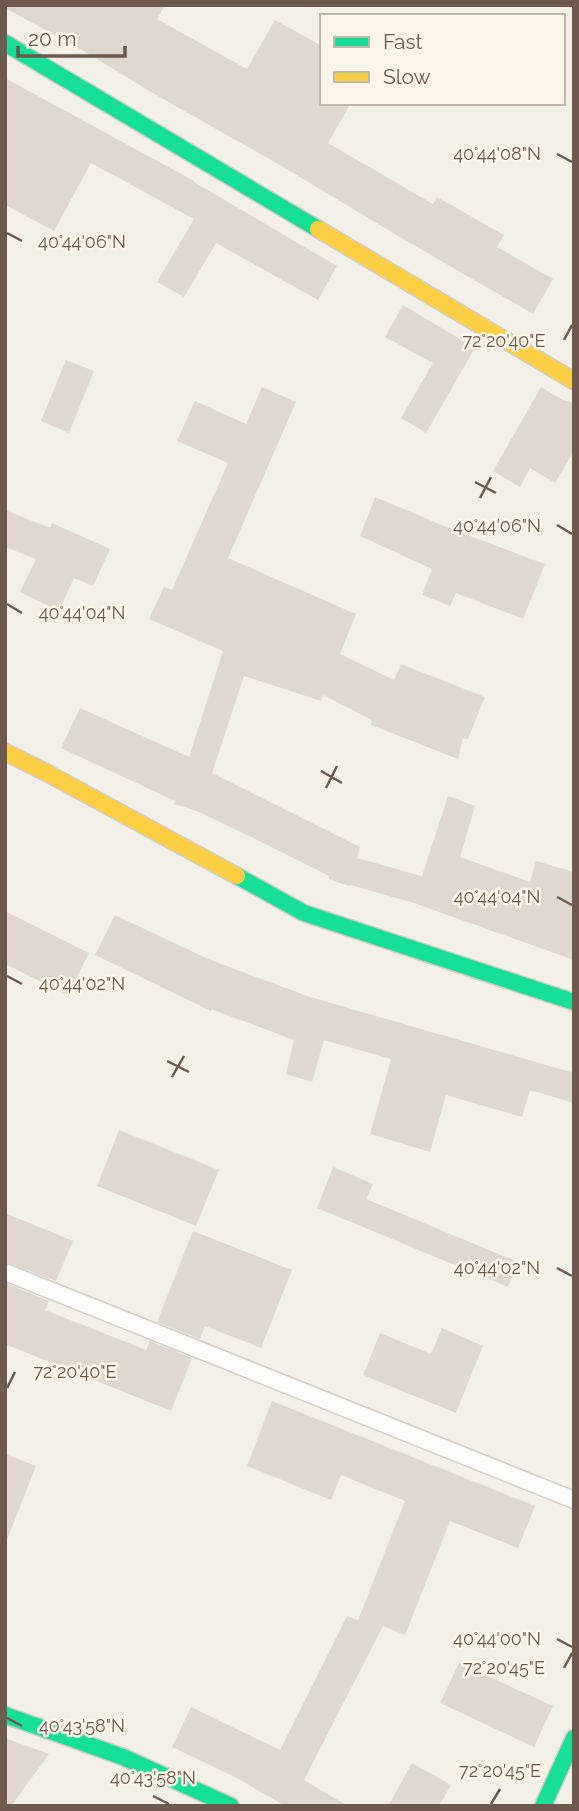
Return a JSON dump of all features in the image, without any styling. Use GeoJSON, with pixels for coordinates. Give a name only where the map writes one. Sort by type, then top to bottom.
{"type":"FeatureCollection","features":[{"type":"Feature","properties":{"kind":"street"},"geometry":{"type":"LineString","coordinates":[[5,43],[574,381]]}},
{"type":"Feature","properties":{"kind":"street"},"geometry":{"type":"LineString","coordinates":[[5,752],[304,913],[574,1002]]}},
{"type":"Feature","properties":{"kind":"street"},"geometry":{"type":"LineString","coordinates":[[5,1715],[123,1757],[231,1806]]}},
{"type":"Feature","properties":{"kind":"street"},"geometry":{"type":"LineString","coordinates":[[543,1806],[559,1783],[574,1738]]}},
{"type":"Feature","properties":{"kind":"lane"},"geometry":{"type":"LineString","coordinates":[[5,1272],[574,1500]]}},
{"type":"Feature","properties":{"kind":"building"},"geometry":{"type":"Polygon","coordinates":[[[5,5],[165,5],[157,19],[247,69],[275,20],[320,45],[320,105],[350,105],[328,143],[433,204],[437,197],[504,235],[497,247],[553,279],[533,314],[84,51],[5,8],[5,5]]]}},
{"type":"Feature","properties":{"kind":"building"},"geometry":{"type":"Polygon","coordinates":[[[5,78],[194,181],[337,266],[318,300],[216,243],[184,297],[157,282],[194,219],[91,163],[54,231],[5,205],[5,78]]]}},
{"type":"Feature","properties":{"kind":"building"},"geometry":{"type":"Polygon","coordinates":[[[403,305],[475,348],[426,433],[401,418],[433,363],[385,337],[403,305]]]}},
{"type":"Feature","properties":{"kind":"building"},"geometry":{"type":"Polygon","coordinates":[[[66,360],[94,371],[69,433],[41,421],[66,360]]]}},
{"type":"Feature","properties":{"kind":"building"},"geometry":{"type":"Polygon","coordinates":[[[262,387],[296,402],[228,558],[356,614],[340,654],[394,680],[401,664],[485,697],[468,739],[463,738],[458,759],[371,725],[372,720],[323,695],[321,701],[244,676],[212,773],[360,847],[357,858],[422,876],[448,796],[475,806],[460,857],[530,882],[536,861],[574,872],[574,960],[414,903],[329,879],[329,876],[255,839],[197,811],[174,804],[175,801],[61,748],[80,708],[189,757],[223,651],[149,619],[164,587],[172,590],[228,463],[177,441],[195,401],[246,424],[262,387]]]}},
{"type":"Feature","properties":{"kind":"building"},"geometry":{"type":"Polygon","coordinates":[[[541,387],[574,403],[574,451],[555,483],[530,468],[520,487],[493,471],[541,387]]]}},
{"type":"Feature","properties":{"kind":"building"},"geometry":{"type":"Polygon","coordinates":[[[375,497],[545,564],[523,619],[456,593],[450,606],[422,595],[432,569],[360,536],[375,497]]]}},
{"type":"Feature","properties":{"kind":"building"},"geometry":{"type":"Polygon","coordinates":[[[5,510],[50,528],[52,523],[110,549],[93,586],[74,578],[59,611],[20,592],[36,559],[5,547],[5,510]]]}},
{"type":"Feature","properties":{"kind":"building"},"geometry":{"type":"Polygon","coordinates":[[[5,911],[89,953],[68,995],[5,964],[5,911]]]}},
{"type":"Feature","properties":{"kind":"building"},"geometry":{"type":"Polygon","coordinates":[[[115,915],[208,959],[310,997],[574,1073],[574,1103],[530,1090],[522,1117],[446,1095],[430,1152],[370,1134],[391,1059],[324,1040],[312,1082],[286,1074],[294,1040],[211,1011],[95,955],[115,915]]]}},
{"type":"Feature","properties":{"kind":"building"},"geometry":{"type":"Polygon","coordinates":[[[119,1130],[219,1170],[196,1226],[97,1186],[119,1130]]]}},
{"type":"Feature","properties":{"kind":"building"},"geometry":{"type":"Polygon","coordinates":[[[333,1167],[373,1184],[366,1199],[518,1262],[508,1287],[317,1208],[333,1167]]]}},
{"type":"Feature","properties":{"kind":"building"},"geometry":{"type":"Polygon","coordinates":[[[5,1213],[73,1241],[56,1281],[5,1262],[5,1213]]]}},
{"type":"Feature","properties":{"kind":"building"},"geometry":{"type":"Polygon","coordinates":[[[193,1231],[292,1270],[261,1348],[205,1326],[200,1339],[157,1322],[193,1231]]]}},
{"type":"Feature","properties":{"kind":"building"},"geometry":{"type":"Polygon","coordinates":[[[5,1283],[49,1301],[45,1310],[146,1350],[150,1341],[192,1358],[171,1411],[5,1344],[5,1283]]]}},
{"type":"Feature","properties":{"kind":"building"},"geometry":{"type":"Polygon","coordinates":[[[442,1328],[483,1346],[456,1413],[363,1375],[380,1333],[431,1354],[442,1328]]]}},
{"type":"Feature","properties":{"kind":"building"},"geometry":{"type":"Polygon","coordinates":[[[272,1401],[535,1506],[518,1548],[450,1521],[405,1635],[383,1626],[304,1780],[348,1806],[285,1806],[237,1778],[172,1747],[191,1707],[280,1750],[347,1616],[358,1620],[405,1501],[341,1475],[331,1500],[247,1466],[272,1401]]]}},
{"type":"Feature","properties":{"kind":"building"},"geometry":{"type":"Polygon","coordinates":[[[5,1454],[36,1466],[7,1540],[5,1540],[5,1454]]]}},
{"type":"Feature","properties":{"kind":"building"},"geometry":{"type":"Polygon","coordinates":[[[459,1663],[553,1706],[534,1747],[440,1703],[459,1663]]]}},
{"type":"Feature","properties":{"kind":"building"},"geometry":{"type":"Polygon","coordinates":[[[5,1738],[49,1754],[11,1806],[5,1806],[5,1738]]]}},
{"type":"Feature","properties":{"kind":"building"},"geometry":{"type":"Polygon","coordinates":[[[412,1763],[451,1785],[439,1806],[388,1806],[412,1763]]]}},
{"type":"Feature","properties":{"kind":"traffic: fast"},"geometry":{"type":"LineString","coordinates":[[5,43],[318,229]]}},
{"type":"Feature","properties":{"kind":"traffic: fast"},"geometry":{"type":"LineString","coordinates":[[237,876],[304,913],[574,1002]]}},
{"type":"Feature","properties":{"kind":"traffic: fast"},"geometry":{"type":"LineString","coordinates":[[5,1715],[123,1757],[231,1806]]}},
{"type":"Feature","properties":{"kind":"traffic: fast"},"geometry":{"type":"LineString","coordinates":[[543,1806],[574,1738]]}},
{"type":"Feature","properties":{"kind":"traffic: slow"},"geometry":{"type":"LineString","coordinates":[[318,229],[574,381]]}},
{"type":"Feature","properties":{"kind":"traffic: slow"},"geometry":{"type":"LineString","coordinates":[[5,752],[237,876]]}}]}
